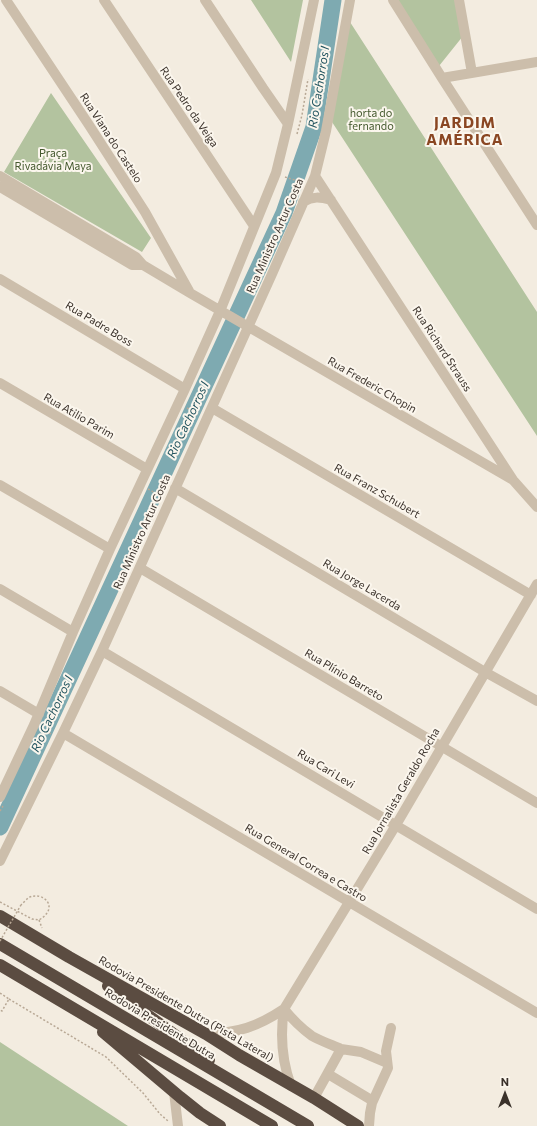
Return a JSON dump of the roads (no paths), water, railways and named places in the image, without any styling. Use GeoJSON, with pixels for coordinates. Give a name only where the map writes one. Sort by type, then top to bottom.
{"type":"FeatureCollection","features":[{"type":"Feature","properties":{"kind":"highway","name":"Rodovia Presidente Dutra (Pista Lateral)"},"geometry":{"type":"LineString","coordinates":[[0,916],[69,957],[206,1034],[358,1126]]}},
{"type":"Feature","properties":{"kind":"highway","name":"Rodovia Presidente Dutra"},"geometry":{"type":"LineString","coordinates":[[0,942],[308,1126]]}},
{"type":"Feature","properties":{"kind":"highway"},"geometry":{"type":"LineString","coordinates":[[69,957],[214,1064],[230,1080]]}},
{"type":"Feature","properties":{"kind":"highway"},"geometry":{"type":"LineString","coordinates":[[0,965],[272,1126]]}},
{"type":"Feature","properties":{"kind":"highway"},"geometry":{"type":"LineString","coordinates":[[81,1013],[174,1092],[220,1126]]}},
{"type":"Feature","properties":{"kind":"street"},"geometry":{"type":"LineString","coordinates":[[0,4],[3,0]]}},
{"type":"Feature","properties":{"kind":"street","name":"Rua Viana do Castelo"},"geometry":{"type":"LineString","coordinates":[[6,0],[145,212],[190,293]]}},
{"type":"Feature","properties":{"kind":"street","name":"Rua Pedro da Veiga"},"geometry":{"type":"LineString","coordinates":[[104,0],[254,226]]}},
{"type":"Feature","properties":{"kind":"street"},"geometry":{"type":"LineString","coordinates":[[205,0],[262,88],[288,124]]}},
{"type":"Feature","properties":{"kind":"street","name":"Rua Ministro Artur Costa"},"geometry":{"type":"LineString","coordinates":[[0,797],[38,714],[110,548],[185,389],[223,313],[254,226],[276,173],[288,124],[314,0]]}},
{"type":"Feature","properties":{"kind":"street","name":"Rua Ministro Artur Costa"},"geometry":{"type":"LineString","coordinates":[[0,861],[59,735],[102,651],[212,408],[244,325],[315,176],[326,131],[350,0]]}},
{"type":"Feature","properties":{"kind":"street"},"geometry":{"type":"LineString","coordinates":[[393,0],[537,225]]}},
{"type":"Feature","properties":{"kind":"street"},"geometry":{"type":"LineString","coordinates":[[459,0],[472,73]]}},
{"type":"Feature","properties":{"kind":"street"},"geometry":{"type":"LineString","coordinates":[[442,78],[537,62]]}},
{"type":"Feature","properties":{"kind":"street"},"geometry":{"type":"LineString","coordinates":[[0,176],[136,257],[143,265]]}},
{"type":"Feature","properties":{"kind":"street","name":"Rua Richard Strauss"},"geometry":{"type":"LineString","coordinates":[[315,176],[513,480],[537,507]]}},
{"type":"Feature","properties":{"kind":"street"},"geometry":{"type":"LineString","coordinates":[[0,187],[132,265],[143,265]]}},
{"type":"Feature","properties":{"kind":"street"},"geometry":{"type":"LineString","coordinates":[[303,202],[310,198],[317,197],[330,200]]}},
{"type":"Feature","properties":{"kind":"street","name":"Rua Frederic Chopin"},"geometry":{"type":"LineString","coordinates":[[143,265],[223,313],[513,480]]}},
{"type":"Feature","properties":{"kind":"street","name":"Rua Padre Boss"},"geometry":{"type":"LineString","coordinates":[[0,279],[185,389]]}},
{"type":"Feature","properties":{"kind":"street","name":"Rua Atilio Parim"},"geometry":{"type":"LineString","coordinates":[[0,383],[147,469]]}},
{"type":"Feature","properties":{"kind":"street","name":"Rua Franz Schubert"},"geometry":{"type":"LineString","coordinates":[[212,408],[531,595]]}},
{"type":"Feature","properties":{"kind":"street"},"geometry":{"type":"LineString","coordinates":[[0,485],[110,548]]}},
{"type":"Feature","properties":{"kind":"street","name":"Rua Jorge Lacerda"},"geometry":{"type":"LineString","coordinates":[[175,488],[485,672],[537,701]]}},
{"type":"Feature","properties":{"kind":"street","name":"Rua Plínio Barreto"},"geometry":{"type":"LineString","coordinates":[[140,568],[537,803]]}},
{"type":"Feature","properties":{"kind":"street","name":"Rua Jornalista Geraldo Rocha"},"geometry":{"type":"LineString","coordinates":[[291,1086],[285,1067],[282,1047],[284,1009],[396,824],[537,584]]}},
{"type":"Feature","properties":{"kind":"street"},"geometry":{"type":"LineString","coordinates":[[0,589],[73,632]]}},
{"type":"Feature","properties":{"kind":"street","name":"Rua Cari Levi"},"geometry":{"type":"LineString","coordinates":[[102,651],[537,908]]}},
{"type":"Feature","properties":{"kind":"street"},"geometry":{"type":"LineString","coordinates":[[0,691],[38,714]]}},
{"type":"Feature","properties":{"kind":"street","name":"Rua General Correa e Castro"},"geometry":{"type":"LineString","coordinates":[[59,735],[349,902],[537,1013]]}},
{"type":"Feature","properties":{"kind":"street"},"geometry":{"type":"LineString","coordinates":[[284,1009],[302,1029],[313,1036],[341,1049],[361,1052],[387,1062]]}},
{"type":"Feature","properties":{"kind":"street","name":"Rua Jornalista Geraldo Rocha"},"geometry":{"type":"LineString","coordinates":[[206,1034],[228,1032],[247,1028],[265,1021],[284,1009]]}},
{"type":"Feature","properties":{"kind":"street"},"geometry":{"type":"LineString","coordinates":[[369,1126],[373,1101],[388,1068],[386,1051],[391,1028]]}},
{"type":"Feature","properties":{"kind":"street"},"geometry":{"type":"LineString","coordinates":[[314,1098],[341,1049]]}},
{"type":"Feature","properties":{"kind":"street"},"geometry":{"type":"LineString","coordinates":[[328,1074],[373,1101]]}},
{"type":"Feature","properties":{"kind":"street"},"geometry":{"type":"LineString","coordinates":[[174,1092],[174,1124]]}},
{"type":"Feature","properties":{"kind":"waterway","name":"Rio Cachorros I"},"geometry":{"type":"LineString","coordinates":[[0,827],[284,213],[314,127],[333,0]]}},
{"type":"Feature","properties":{"kind":"district","name":"JARDIM AMÉRICA"},"geometry":{"type":"Point","coordinates":[465,132]}},
{"type":"Feature","properties":{"kind":"park label","name":"horta do fernando"},"geometry":{"type":"Point","coordinates":[371,119]}},
{"type":"Feature","properties":{"kind":"park label","name":"Praça Rivadávia Maya"},"geometry":{"type":"Point","coordinates":[53,159]}}]}
